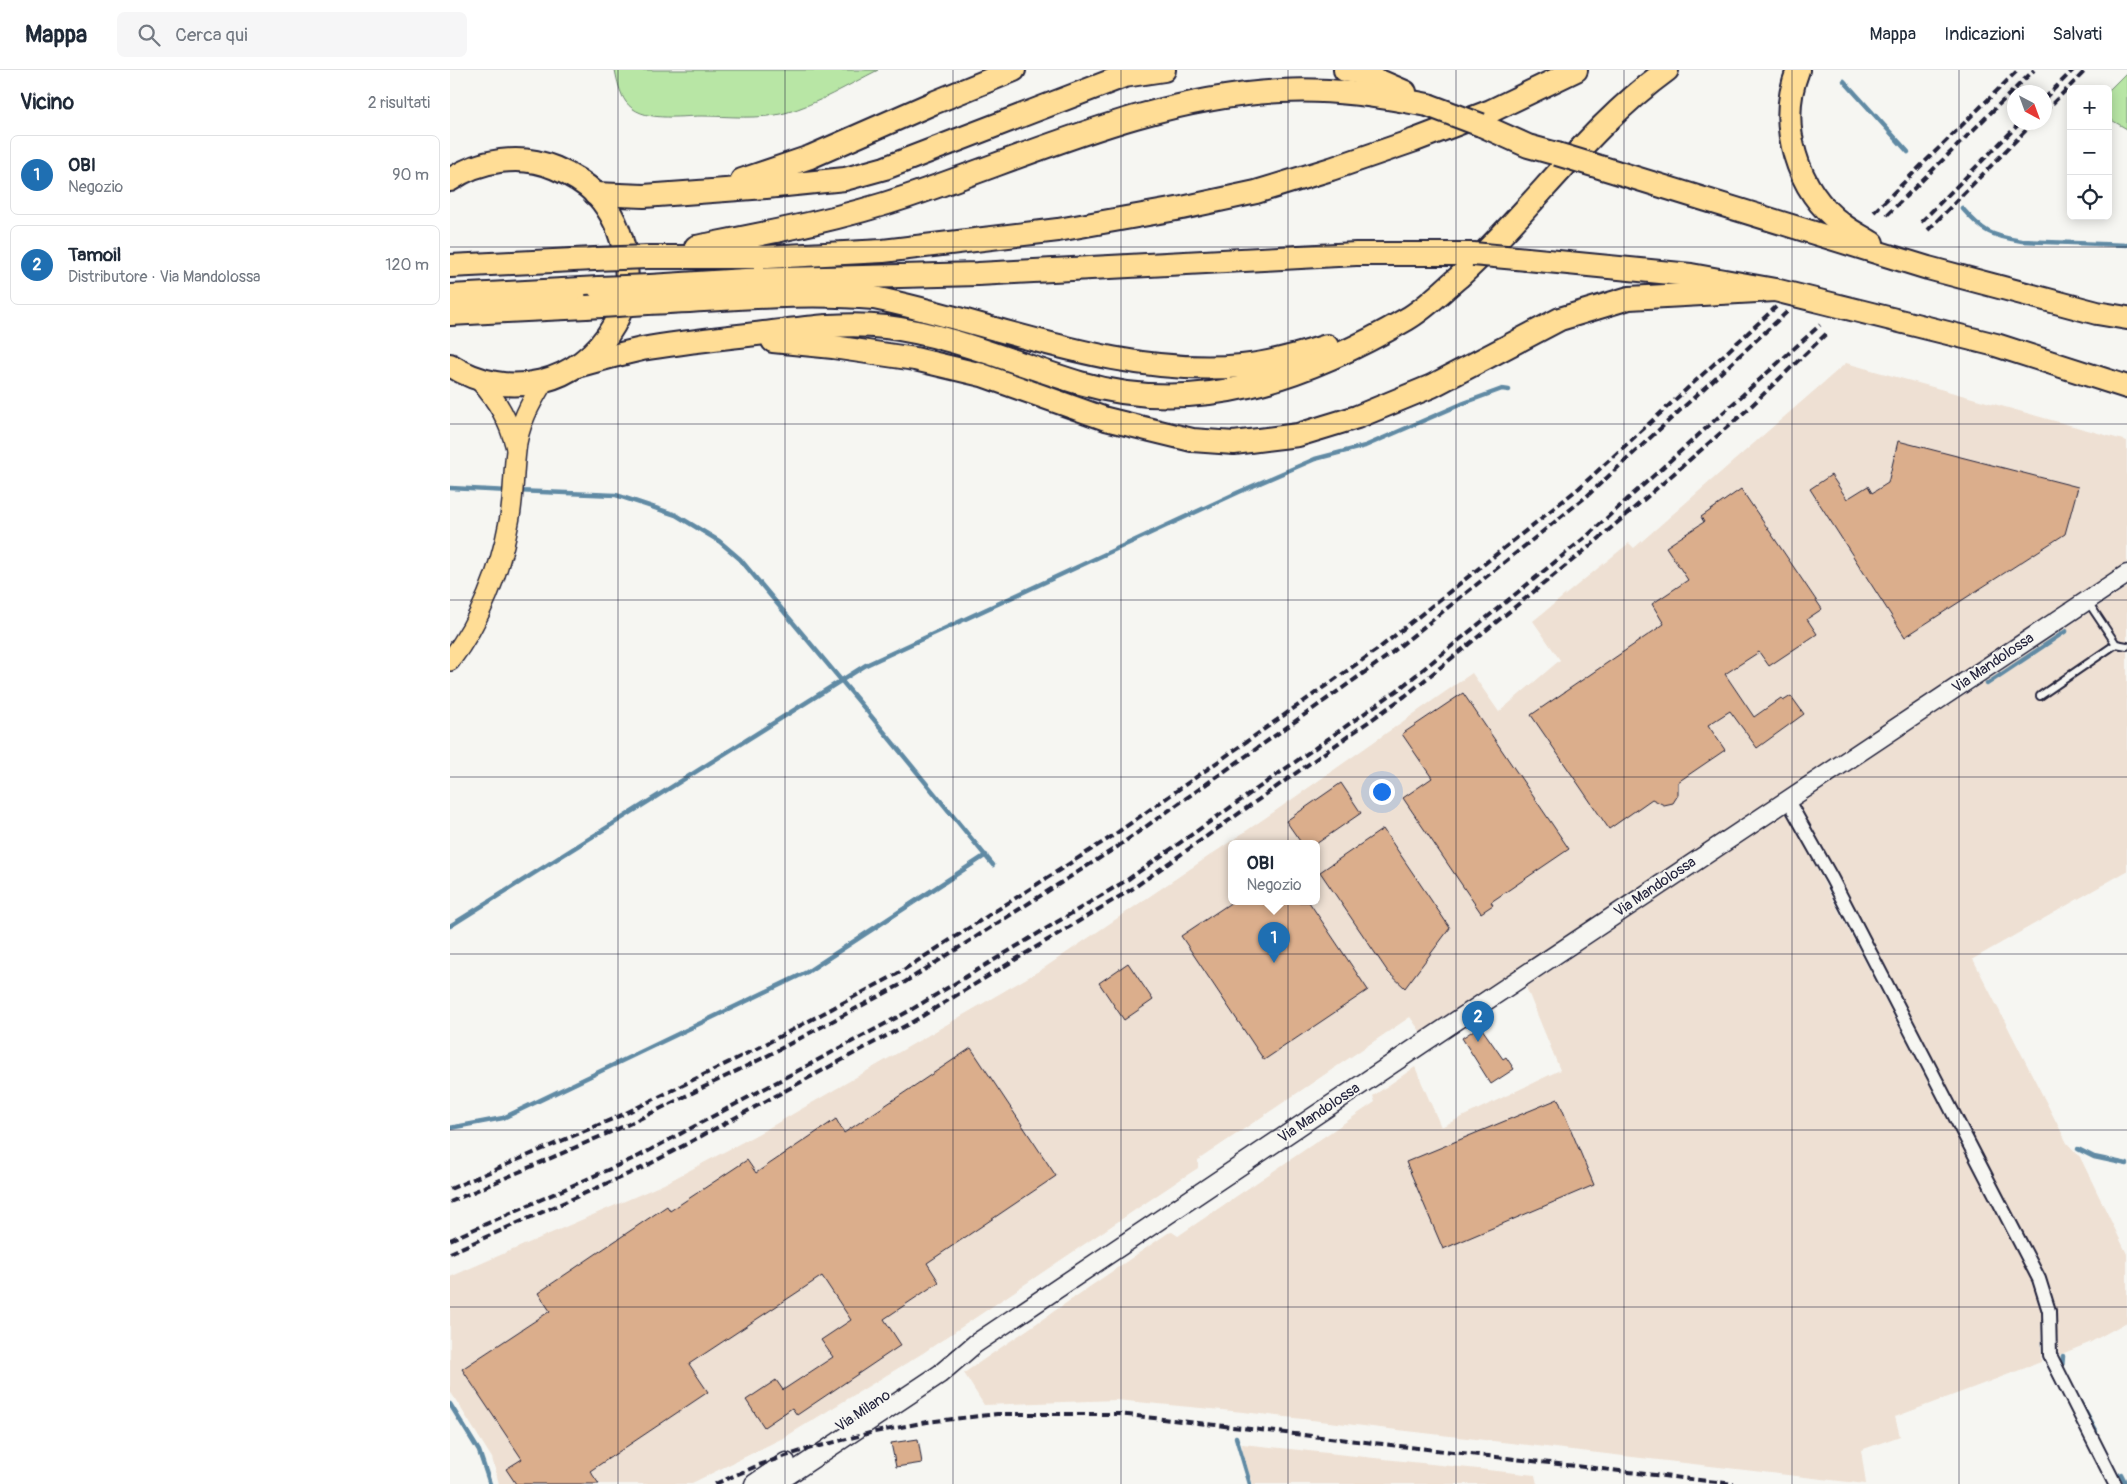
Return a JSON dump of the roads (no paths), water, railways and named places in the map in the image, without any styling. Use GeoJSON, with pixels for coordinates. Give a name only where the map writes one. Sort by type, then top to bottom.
{"type":"FeatureCollection","features":[{"type":"Feature","properties":{"kind":"highway"},"geometry":{"type":"LineString","coordinates":[[705,190],[810,158],[933,103],[1014,70]]}},
{"type":"Feature","properties":{"kind":"highway"},"geometry":{"type":"LineString","coordinates":[[595,194],[644,196],[766,187],[845,178],[877,170],[1124,76],[1164,70]]}},
{"type":"Feature","properties":{"kind":"highway"},"geometry":{"type":"LineString","coordinates":[[1345,70],[1361,73],[1396,87],[1428,105],[1481,125],[1528,146],[1928,268],[2127,318]]}},
{"type":"Feature","properties":{"kind":"highway"},"geometry":{"type":"LineString","coordinates":[[450,266],[648,257],[767,257],[883,250],[1058,230],[1182,208],[1256,192],[1331,169],[1490,111],[1576,70]]}},
{"type":"Feature","properties":{"kind":"highway"},"geometry":{"type":"LineString","coordinates":[[450,365],[480,380],[516,385],[544,381],[577,366],[640,350],[811,327],[860,325],[886,327],[956,344],[1082,384],[1115,392],[1145,395],[1211,393],[1241,389],[1280,379],[1345,352],[1411,317],[1453,282],[1503,234],[1618,110],[1667,70]]}},
{"type":"Feature","properties":{"kind":"highway"},"geometry":{"type":"LineString","coordinates":[[1798,70],[1789,106],[1789,134],[1798,164],[1808,185],[1824,207],[1842,225],[1877,246],[1928,268]]}},
{"type":"Feature","properties":{"kind":"highway"},"geometry":{"type":"LineString","coordinates":[[648,257],[846,216],[905,198],[1125,119],[1182,103],[1240,95],[1308,90],[1352,92],[1428,105]]}},
{"type":"Feature","properties":{"kind":"highway"},"geometry":{"type":"LineString","coordinates":[[450,180],[460,173],[488,162],[517,159],[546,164],[572,176],[595,194],[612,216],[623,242],[627,270],[624,298],[614,324],[598,347],[577,366]]}},
{"type":"Feature","properties":{"kind":"highway"},"geometry":{"type":"LineString","coordinates":[[450,314],[586,307],[649,294],[745,280],[978,274],[1356,254],[1473,254],[1691,275],[1775,290],[1996,346],[2127,387]]}},
{"type":"Feature","properties":{"kind":"highway"},"geometry":{"type":"LineString","coordinates":[[450,296],[599,288],[649,294],[850,296],[874,298],[1092,354],[1138,362],[1184,366],[1240,366],[1284,358],[1339,342],[1378,326],[1453,282]]}},
{"type":"Feature","properties":{"kind":"highway"},"geometry":{"type":"LineString","coordinates":[[730,337],[833,346],[915,358],[982,375],[1106,419],[1192,440],[1234,443],[1298,435],[1358,417],[1432,386],[1560,319],[1629,298],[1775,290]]}},
{"type":"Feature","properties":{"kind":"highway"},"geometry":{"type":"LineString","coordinates":[[2050,300],[2127,310]]}},
{"type":"Feature","properties":{"kind":"main road"},"geometry":{"type":"LineString","coordinates":[[480,380],[493,395],[503,412],[511,430],[516,450]]}},
{"type":"Feature","properties":{"kind":"main road"},"geometry":{"type":"LineString","coordinates":[[450,661],[472,626],[488,593],[500,558],[512,505],[516,450],[526,414],[544,381]]}},
{"type":"Feature","properties":{"kind":"main road","name":"Via Mandolossa"},"geometry":{"type":"LineString","coordinates":[[1186,1203],[1787,799],[2127,574]]}},
{"type":"Feature","properties":{"kind":"main road","name":"Via Milano"},"geometry":{"type":"LineString","coordinates":[[775,1484],[940,1374],[975,1344],[1186,1203]]}},
{"type":"Feature","properties":{"kind":"main road","name":"Via Milano"},"geometry":{"type":"LineString","coordinates":[[754,1484],[932,1365],[975,1344]]}},
{"type":"Feature","properties":{"kind":"street"},"geometry":{"type":"LineString","coordinates":[[1787,799],[1832,880],[2039,1278],[2048,1311],[2050,1355],[2115,1484]]}},
{"type":"Feature","properties":{"kind":"lane"},"geometry":{"type":"LineString","coordinates":[[2087,601],[2116,644]]}},
{"type":"Feature","properties":{"kind":"lane"},"geometry":{"type":"LineString","coordinates":[[2040,696],[2116,644],[2127,646]]}},
{"type":"Feature","properties":{"kind":"waterway"},"geometry":{"type":"LineString","coordinates":[[1844,81],[1908,152]]}},
{"type":"Feature","properties":{"kind":"waterway"},"geometry":{"type":"LineString","coordinates":[[1962,208],[1976,223],[1988,232],[2011,239],[2127,245]]}},
{"type":"Feature","properties":{"kind":"waterway"},"geometry":{"type":"LineString","coordinates":[[450,926],[866,665],[1239,492],[1315,459],[1365,446],[1464,403],[1502,389],[1509,390]]}},
{"type":"Feature","properties":{"kind":"waterway"},"geometry":{"type":"LineString","coordinates":[[450,488],[509,491]]}},
{"type":"Feature","properties":{"kind":"waterway"},"geometry":{"type":"LineString","coordinates":[[516,491],[616,495],[676,515],[719,541],[740,559],[993,865]]}},
{"type":"Feature","properties":{"kind":"waterway"},"geometry":{"type":"LineString","coordinates":[[1987,684],[2066,631]]}},
{"type":"Feature","properties":{"kind":"waterway"},"geometry":{"type":"LineString","coordinates":[[450,1128],[503,1118],[807,972],[986,855]]}},
{"type":"Feature","properties":{"kind":"waterway"},"geometry":{"type":"LineString","coordinates":[[2078,1149],[2094,1157],[2127,1164]]}},
{"type":"Feature","properties":{"kind":"waterway"},"geometry":{"type":"LineString","coordinates":[[2062,1369],[2063,1356]]}},
{"type":"Feature","properties":{"kind":"waterway"},"geometry":{"type":"LineString","coordinates":[[2080,1402],[2096,1431]]}},
{"type":"Feature","properties":{"kind":"waterway"},"geometry":{"type":"LineString","coordinates":[[450,1404],[479,1451],[490,1484]]}},
{"type":"Feature","properties":{"kind":"waterway"},"geometry":{"type":"LineString","coordinates":[[1236,1437],[1250,1484]]}},
{"type":"Feature","properties":{"kind":"waterway"},"geometry":{"type":"LineString","coordinates":[[2121,1474],[2126,1484]]}},
{"type":"Feature","properties":{"kind":"railway"},"geometry":{"type":"LineString","coordinates":[[1874,212],[2018,70]]}},
{"type":"Feature","properties":{"kind":"railway"},"geometry":{"type":"LineString","coordinates":[[1887,215],[2034,70]]}},
{"type":"Feature","properties":{"kind":"railway"},"geometry":{"type":"LineString","coordinates":[[2052,91],[2073,70]]}},
{"type":"Feature","properties":{"kind":"railway"},"geometry":{"type":"LineString","coordinates":[[2052,104],[2086,70]]}},
{"type":"Feature","properties":{"kind":"railway"},"geometry":{"type":"LineString","coordinates":[[1921,222],[2013,130]]}},
{"type":"Feature","properties":{"kind":"railway"},"geometry":{"type":"LineString","coordinates":[[1928,230],[2026,130]]}},
{"type":"Feature","properties":{"kind":"railway"},"geometry":{"type":"LineString","coordinates":[[450,1189],[624,1114],[758,1048],[897,974],[1111,837],[1378,649],[1579,488],[1776,307]]}},
{"type":"Feature","properties":{"kind":"railway"},"geometry":{"type":"LineString","coordinates":[[450,1202],[629,1124],[763,1058],[902,984],[1117,847],[1385,658],[1587,496],[1788,311]]}},
{"type":"Feature","properties":{"kind":"railway"},"geometry":{"type":"LineString","coordinates":[[450,1240],[639,1156],[909,1011],[1127,880],[1399,689],[1588,535],[1820,325]]}},
{"type":"Feature","properties":{"kind":"railway"},"geometry":{"type":"LineString","coordinates":[[450,1253],[644,1167],[914,1021],[1132,889],[1405,696],[1595,542],[1747,410],[1827,333]]}},
{"type":"Feature","properties":{"kind":"railway"},"geometry":{"type":"LineString","coordinates":[[715,1484],[759,1465],[804,1450],[870,1433],[927,1422],[997,1414],[1119,1414],[1734,1484]]}},
{"type":"Feature","properties":{"kind":"place","name":"OBI"},"geometry":{"type":"Point","coordinates":[1274,963]}},
{"type":"Feature","properties":{"kind":"place","name":"Tamoil"},"geometry":{"type":"Point","coordinates":[1478,1042]}}]}
